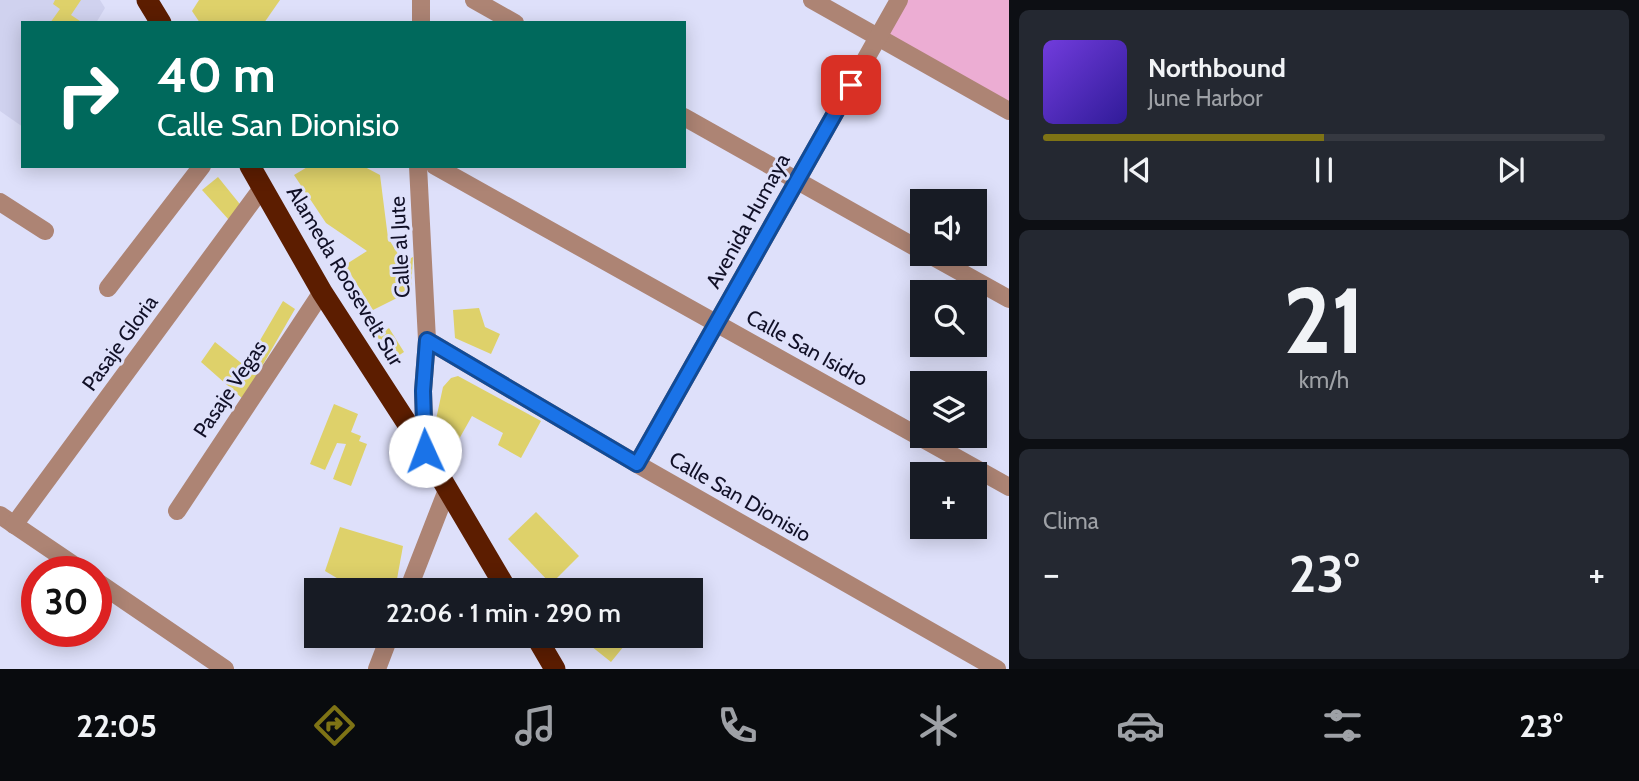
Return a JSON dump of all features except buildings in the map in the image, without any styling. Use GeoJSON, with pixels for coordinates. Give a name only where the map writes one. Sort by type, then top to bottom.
{"type":"FeatureCollection","features":[{"type":"Feature","properties":{"kind":"highway"},"geometry":{"type":"LineString","coordinates":[[147,0],[160,21]]}},
{"type":"Feature","properties":{"kind":"highway","name":"Alameda Roosevelt Sur"},"geometry":{"type":"LineString","coordinates":[[251,168],[322,292],[425,451],[500,578]]}},
{"type":"Feature","properties":{"kind":"highway"},"geometry":{"type":"LineString","coordinates":[[543,648],[555,669]]}},
{"type":"Feature","properties":{"kind":"street"},"geometry":{"type":"LineString","coordinates":[[421,0],[421,21]]}},
{"type":"Feature","properties":{"kind":"street"},"geometry":{"type":"LineString","coordinates":[[474,0],[511,21]]}},
{"type":"Feature","properties":{"kind":"street"},"geometry":{"type":"LineString","coordinates":[[812,0],[1009,111]]}},
{"type":"Feature","properties":{"kind":"street","name":"Avenida Humaya"},"geometry":{"type":"LineString","coordinates":[[637,464],[899,0]]}},
{"type":"Feature","properties":{"kind":"street"},"geometry":{"type":"LineString","coordinates":[[686,118],[910,244]]}},
{"type":"Feature","properties":{"kind":"street"},"geometry":{"type":"LineString","coordinates":[[108,288],[200,168]]}},
{"type":"Feature","properties":{"kind":"street","name":"Calle al Jute"},"geometry":{"type":"LineString","coordinates":[[418,168],[427,340],[423,391],[425,451]]}},
{"type":"Feature","properties":{"kind":"street","name":"Calle San Isidro"},"geometry":{"type":"LineString","coordinates":[[439,168],[1009,486]]}},
{"type":"Feature","properties":{"kind":"street","name":"Pasaje Gloria"},"geometry":{"type":"LineString","coordinates":[[7,520],[262,188]]}},
{"type":"Feature","properties":{"kind":"street"},"geometry":{"type":"LineString","coordinates":[[0,202],[45,231]]}},
{"type":"Feature","properties":{"kind":"street"},"geometry":{"type":"LineString","coordinates":[[950,266],[1009,299]]}},
{"type":"Feature","properties":{"kind":"street","name":"Pasaje Vegas"},"geometry":{"type":"LineString","coordinates":[[177,511],[322,292]]}},
{"type":"Feature","properties":{"kind":"street","name":"Calle San Dionisio"},"geometry":{"type":"LineString","coordinates":[[427,340],[637,464],[997,669]]}},
{"type":"Feature","properties":{"kind":"street"},"geometry":{"type":"LineString","coordinates":[[413,578],[447,491]]}},
{"type":"Feature","properties":{"kind":"street"},"geometry":{"type":"LineString","coordinates":[[7,520],[60,556]]}},
{"type":"Feature","properties":{"kind":"street"},"geometry":{"type":"LineString","coordinates":[[112,592],[225,669]]}},
{"type":"Feature","properties":{"kind":"street"},"geometry":{"type":"LineString","coordinates":[[377,669],[385,648]]}},
{"type":"Feature","properties":{"kind":"shaded area"},"geometry":{"type":"Polygon","coordinates":[[[0,0],[100,0],[105,8],[97,21],[21,21],[21,126],[0,111],[0,0]]]}},
{"type":"Feature","properties":{"kind":"shaded area"},"geometry":{"type":"Polygon","coordinates":[[[901,0],[1009,0],[1009,111],[878,38],[901,0]]]}},
{"type":"Feature","properties":{"kind":"route"},"geometry":{"type":"LineString","coordinates":[[425,451],[423,391],[427,340],[637,464],[851,85]]}}]}
